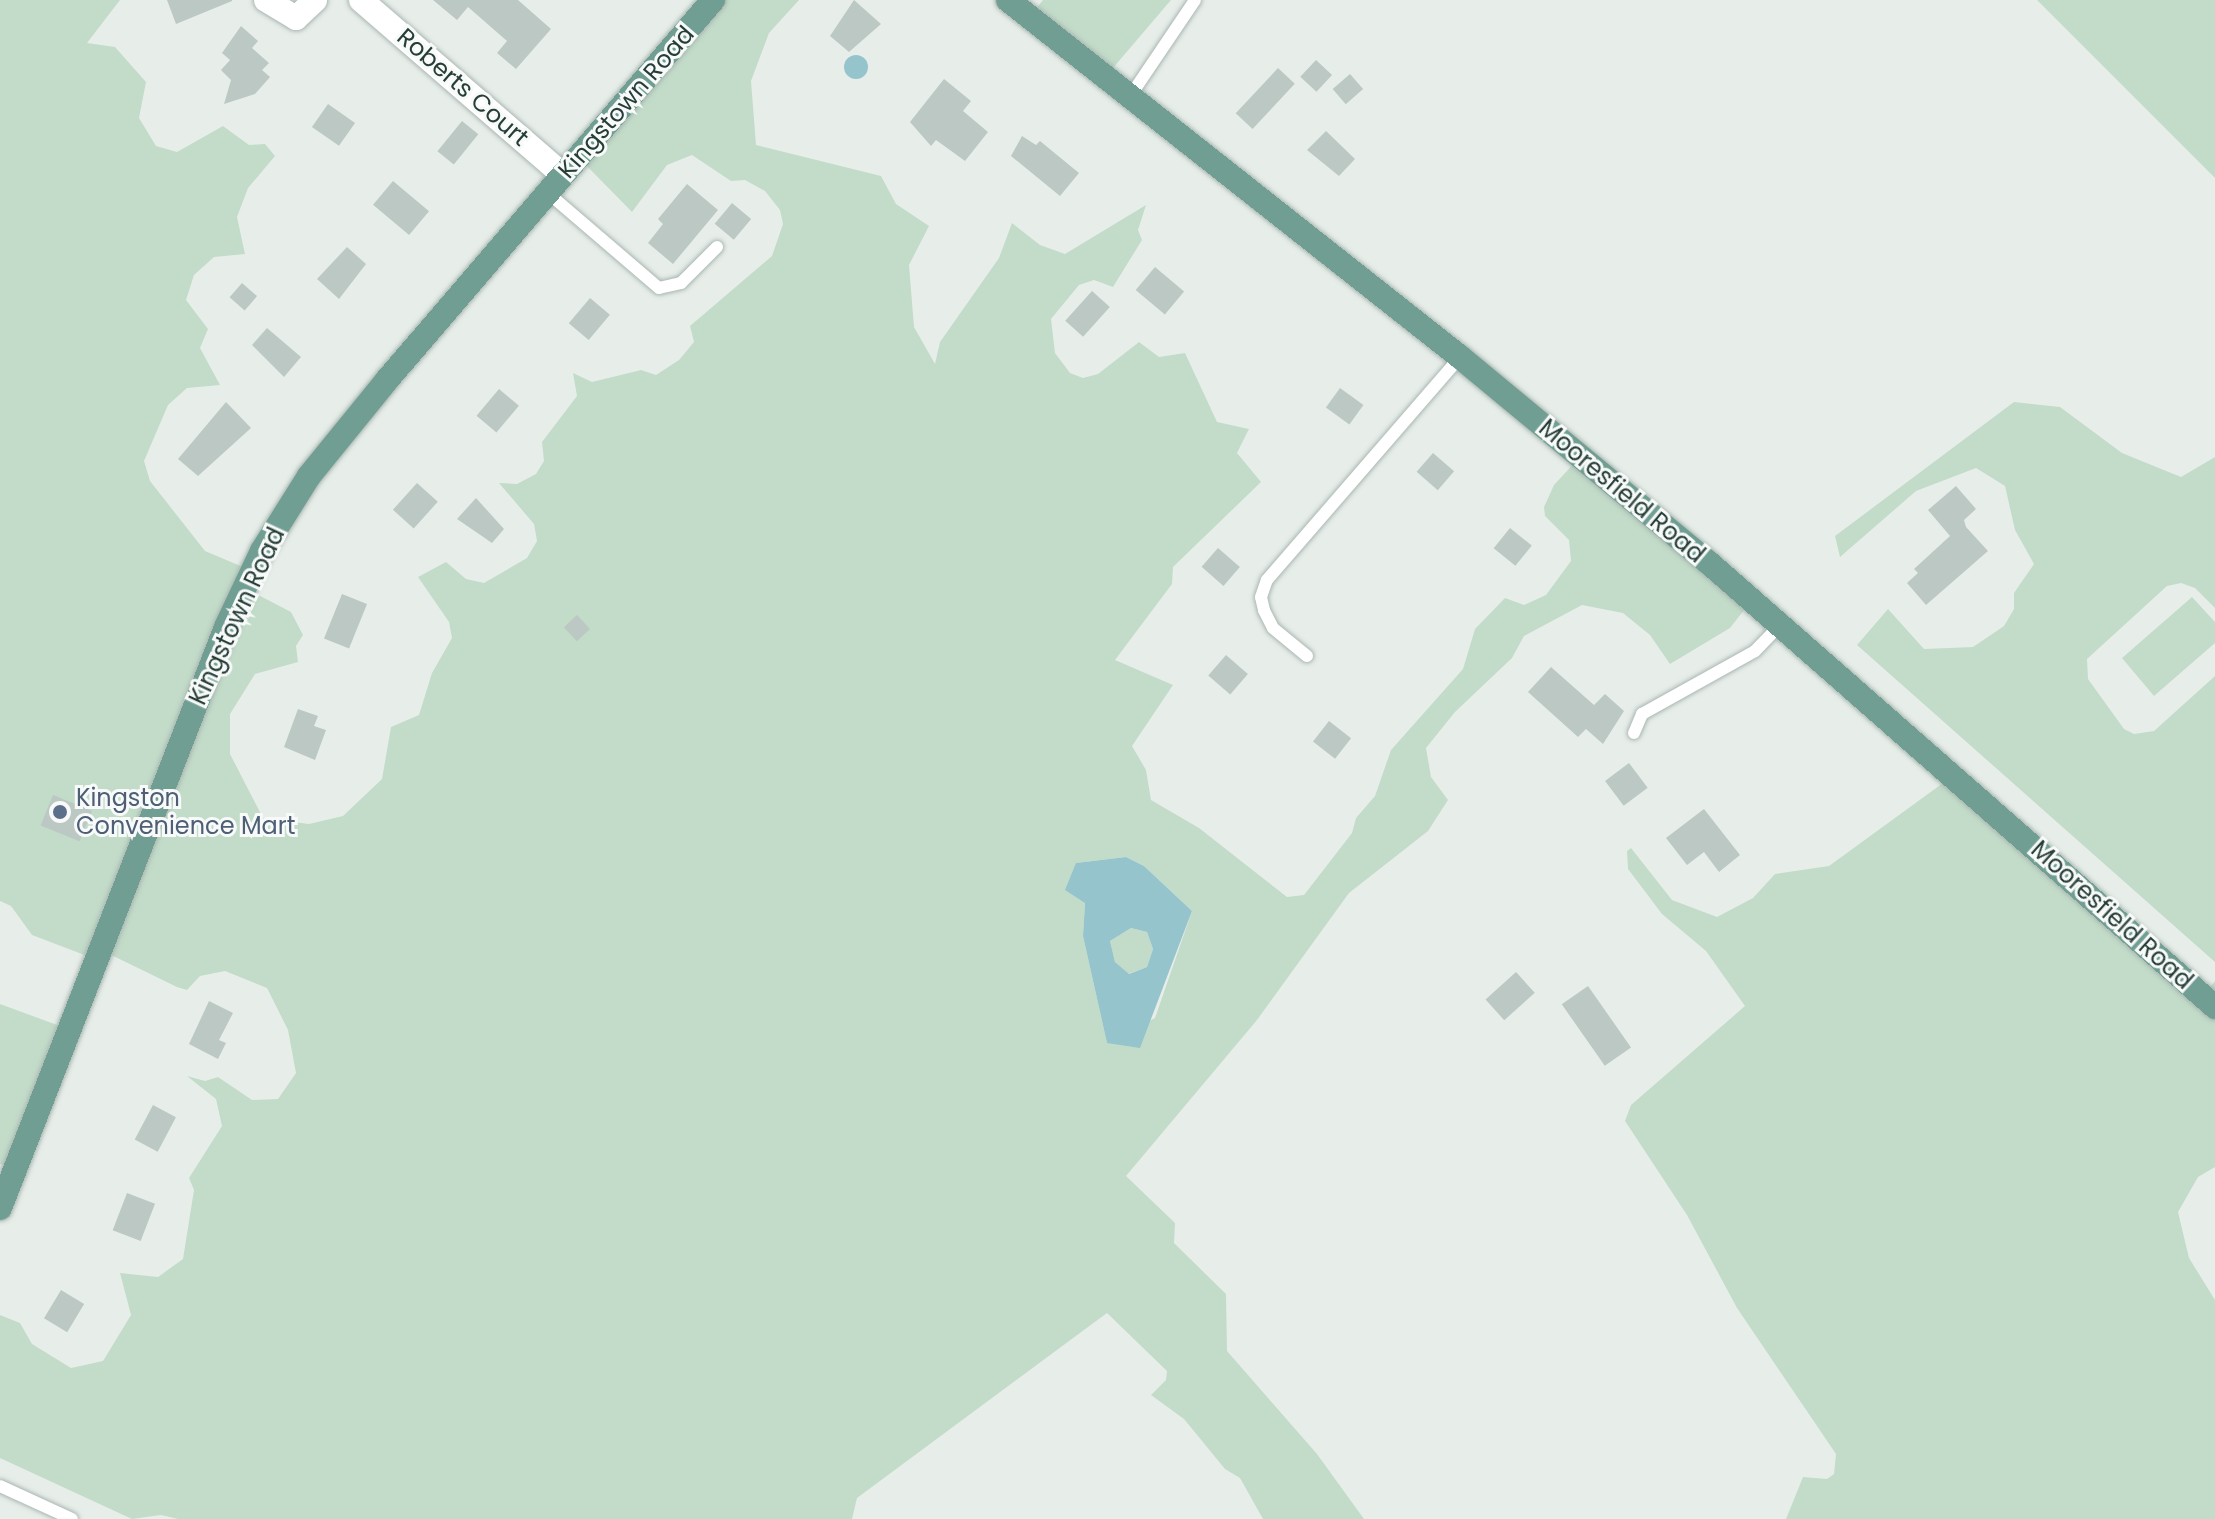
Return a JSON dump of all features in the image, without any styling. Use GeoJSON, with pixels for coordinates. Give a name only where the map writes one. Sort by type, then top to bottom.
{"type":"FeatureCollection","features":[{"type":"Feature","properties":{"kind":"main road","name":"Kingstown Road"},"geometry":{"type":"LineString","coordinates":[[0,1208],[204,683],[262,551],[309,476],[713,0]]}},
{"type":"Feature","properties":{"kind":"main road","name":"Mooresfield Road"},"geometry":{"type":"LineString","coordinates":[[1008,0],[1460,357],[1780,625],[2215,1007]]}},
{"type":"Feature","properties":{"kind":"street"},"geometry":{"type":"LineString","coordinates":[[266,0],[296,18],[315,0]]}},
{"type":"Feature","properties":{"kind":"street","name":"Roberts Court"},"geometry":{"type":"LineString","coordinates":[[361,0],[555,184]]}},
{"type":"Feature","properties":{"kind":"lane"},"geometry":{"type":"LineString","coordinates":[[1129,98],[1195,0]]}},
{"type":"Feature","properties":{"kind":"lane"},"geometry":{"type":"LineString","coordinates":[[555,184],[659,288],[681,283],[717,247]]}},
{"type":"Feature","properties":{"kind":"lane"},"geometry":{"type":"LineString","coordinates":[[1307,656],[1273,628],[1261,597],[1267,580],[1460,357]]}},
{"type":"Feature","properties":{"kind":"lane"},"geometry":{"type":"LineString","coordinates":[[1634,733],[1642,714],[1743,659],[1780,625]]}},
{"type":"Feature","properties":{"kind":"lane"},"geometry":{"type":"LineString","coordinates":[[0,1486],[72,1519]]}},
{"type":"Feature","properties":{"kind":"green space"},"geometry":{"type":"Polygon","coordinates":[[[0,0],[120,0],[87,43],[115,47],[146,82],[139,118],[156,146],[177,152],[223,126],[249,145],[265,144],[275,156],[248,188],[237,217],[245,254],[214,257],[194,275],[186,300],[208,329],[200,348],[220,385],[187,388],[168,405],[144,461],[150,481],[205,551],[250,570],[247,589],[291,612],[303,635],[296,646],[298,662],[255,674],[230,714],[230,754],[263,818],[309,824],[343,816],[382,779],[391,727],[419,715],[432,673],[452,638],[449,622],[418,577],[446,562],[466,579],[484,583],[527,558],[537,541],[534,524],[499,483],[517,484],[536,474],[544,461],[542,442],[577,396],[573,373],[592,382],[641,370],[656,375],[679,360],[694,342],[690,326],[772,256],[783,224],[780,210],[765,191],[745,180],[731,181],[692,155],[667,165],[632,212],[578,157],[710,0],[799,0],[769,33],[751,81],[756,145],[881,176],[896,204],[929,226],[909,265],[914,327],[935,364],[940,342],[999,258],[1012,223],[1040,245],[1065,254],[1146,205],[1138,230],[1142,240],[1113,287],[1094,280],[1079,285],[1051,319],[1055,353],[1070,373],[1083,378],[1098,374],[1139,342],[1159,357],[1185,353],[1217,422],[1249,429],[1237,453],[1261,482],[1173,567],[1172,584],[1115,660],[1173,685],[1132,746],[1146,770],[1151,800],[1199,828],[1287,897],[1304,895],[1352,833],[1356,818],[1375,796],[1391,750],[1463,669],[1475,629],[1505,598],[1524,605],[1546,595],[1571,561],[1569,540],[1545,516],[1544,507],[1554,485],[1578,459],[1752,600],[1730,628],[1670,664],[1650,635],[1623,613],[1582,605],[1524,636],[1512,658],[1455,712],[1426,748],[1431,777],[1448,800],[1428,831],[1349,893],[1257,1020],[1126,1176],[1175,1223],[1174,1243],[1226,1294],[1227,1351],[1317,1454],[1364,1519],[1263,1519],[1240,1478],[1225,1469],[1184,1419],[1151,1395],[1166,1380],[1167,1371],[1107,1313],[857,1498],[852,1519],[178,1519],[161,1515],[132,1519],[0,1458],[0,1315],[20,1323],[32,1344],[71,1368],[103,1361],[131,1315],[120,1273],[158,1277],[183,1259],[194,1190],[189,1178],[222,1126],[216,1099],[187,1076],[205,1081],[218,1077],[252,1100],[278,1099],[296,1073],[288,1030],[267,988],[225,971],[200,976],[187,990],[177,987],[103,951],[95,959],[32,935],[11,906],[0,901],[0,0]],[[1126,857],[1076,863],[1085,902],[1083,936],[1107,1043],[1155,1018],[1192,911],[1144,866],[1126,857]]]}},
{"type":"Feature","properties":{"kind":"green space"},"geometry":{"type":"Polygon","coordinates":[[[1043,0],[1171,0],[1107,75],[1032,14],[1043,0]]]}},
{"type":"Feature","properties":{"kind":"green space"},"geometry":{"type":"Polygon","coordinates":[[[2037,0],[2215,0],[2215,178],[2037,0]]]}},
{"type":"Feature","properties":{"kind":"green space"},"geometry":{"type":"Polygon","coordinates":[[[2014,402],[2060,407],[2122,453],[2181,477],[2215,457],[2215,608],[2195,588],[2181,583],[2167,586],[2087,659],[2088,679],[2124,729],[2134,734],[2154,731],[2215,676],[2215,962],[1857,645],[1888,609],[1924,649],[1973,647],[2004,626],[2014,609],[2014,593],[2034,564],[2015,530],[2005,486],[1976,468],[1916,491],[1840,557],[1835,536],[2014,402]]]}},
{"type":"Feature","properties":{"kind":"green space"},"geometry":{"type":"Polygon","coordinates":[[[2192,597],[2215,622],[2215,643],[2154,696],[2122,658],[2192,597]]]}},
{"type":"Feature","properties":{"kind":"green space"},"geometry":{"type":"Polygon","coordinates":[[[1954,775],[2207,991],[2215,981],[2215,1167],[2198,1177],[2178,1212],[2189,1258],[2215,1300],[2215,1519],[1786,1519],[1803,1477],[1827,1479],[1834,1474],[1836,1454],[1737,1308],[1687,1215],[1625,1121],[1631,1105],[1745,1006],[1706,951],[1662,914],[1628,869],[1627,851],[1631,848],[1672,900],[1717,917],[1753,898],[1775,874],[1829,866],[1954,775]]]}},
{"type":"Feature","properties":{"kind":"green space"},"geometry":{"type":"Polygon","coordinates":[[[1131,928],[1147,932],[1153,949],[1147,967],[1128,974],[1115,962],[1110,941],[1131,928]]]}},
{"type":"Feature","properties":{"kind":"green space"},"geometry":{"type":"Polygon","coordinates":[[[0,1004],[68,1029],[15,1169],[0,1164],[0,1004]]]}},
{"type":"Feature","properties":{"kind":"water"},"geometry":{"type":"Polygon","coordinates":[[[856,55],[865,58],[868,67],[865,76],[856,79],[847,76],[844,67],[847,58],[856,55]]]}},
{"type":"Feature","properties":{"kind":"water"},"geometry":{"type":"Polygon","coordinates":[[[1126,857],[1144,866],[1192,911],[1140,1048],[1107,1043],[1083,936],[1085,903],[1065,890],[1076,863],[1126,857]],[[1131,928],[1110,941],[1115,962],[1129,974],[1147,967],[1153,949],[1147,932],[1131,928]]]}},
{"type":"Feature","properties":{"kind":"building"},"geometry":{"type":"Polygon","coordinates":[[[167,0],[232,0],[232,1],[176,24],[167,0]]]}},
{"type":"Feature","properties":{"kind":"building"},"geometry":{"type":"Polygon","coordinates":[[[433,0],[518,0],[551,29],[516,69],[497,53],[507,41],[468,7],[457,20],[433,0]]]}},
{"type":"Feature","properties":{"kind":"building"},"geometry":{"type":"Polygon","coordinates":[[[854,0],[881,24],[849,52],[830,36],[854,0]]]}},
{"type":"Feature","properties":{"kind":"building"},"geometry":{"type":"Polygon","coordinates":[[[241,26],[258,41],[252,48],[269,63],[262,70],[270,77],[255,94],[224,104],[231,80],[221,70],[230,60],[222,53],[241,26]]]}},
{"type":"Feature","properties":{"kind":"building"},"geometry":{"type":"Polygon","coordinates":[[[1316,60],[1332,75],[1316,92],[1300,77],[1316,60]]]}},
{"type":"Feature","properties":{"kind":"building"},"geometry":{"type":"Polygon","coordinates":[[[1278,68],[1295,84],[1253,129],[1236,113],[1278,68]]]}},
{"type":"Feature","properties":{"kind":"building"},"geometry":{"type":"Polygon","coordinates":[[[1350,74],[1363,89],[1346,104],[1333,89],[1350,74]]]}},
{"type":"Feature","properties":{"kind":"building"},"geometry":{"type":"Polygon","coordinates":[[[944,79],[971,101],[963,111],[988,132],[965,161],[936,140],[931,146],[910,122],[944,79]]]}},
{"type":"Feature","properties":{"kind":"building"},"geometry":{"type":"Polygon","coordinates":[[[328,104],[355,123],[339,146],[312,127],[328,104]]]}},
{"type":"Feature","properties":{"kind":"building"},"geometry":{"type":"Polygon","coordinates":[[[462,121],[478,134],[454,165],[437,151],[462,121]]]}},
{"type":"Feature","properties":{"kind":"building"},"geometry":{"type":"Polygon","coordinates":[[[1326,131],[1355,159],[1339,176],[1307,150],[1326,131]]]}},
{"type":"Feature","properties":{"kind":"building"},"geometry":{"type":"Polygon","coordinates":[[[1022,136],[1036,145],[1040,141],[1079,173],[1060,196],[1011,156],[1022,136]]]}},
{"type":"Feature","properties":{"kind":"building"},"geometry":{"type":"Polygon","coordinates":[[[393,181],[429,211],[409,235],[373,205],[393,181]]]}},
{"type":"Feature","properties":{"kind":"building"},"geometry":{"type":"Polygon","coordinates":[[[687,184],[718,210],[673,264],[648,243],[663,224],[658,219],[687,184]]]}},
{"type":"Feature","properties":{"kind":"building"},"geometry":{"type":"Polygon","coordinates":[[[732,203],[751,219],[734,240],[715,224],[732,203]]]}},
{"type":"Feature","properties":{"kind":"building"},"geometry":{"type":"Polygon","coordinates":[[[347,247],[366,264],[339,299],[317,279],[347,247]]]}},
{"type":"Feature","properties":{"kind":"building"},"geometry":{"type":"Polygon","coordinates":[[[1155,267],[1184,291],[1165,314],[1136,290],[1155,267]]]}},
{"type":"Feature","properties":{"kind":"building"},"geometry":{"type":"Polygon","coordinates":[[[242,283],[257,296],[245,310],[230,297],[242,283]]]}},
{"type":"Feature","properties":{"kind":"building"},"geometry":{"type":"Polygon","coordinates":[[[1092,291],[1110,307],[1083,337],[1065,321],[1092,291]]]}},
{"type":"Feature","properties":{"kind":"building"},"geometry":{"type":"Polygon","coordinates":[[[590,298],[610,315],[589,340],[569,323],[590,298]]]}},
{"type":"Feature","properties":{"kind":"building"},"geometry":{"type":"Polygon","coordinates":[[[267,328],[301,357],[284,377],[252,345],[267,328]]]}},
{"type":"Feature","properties":{"kind":"building"},"geometry":{"type":"Polygon","coordinates":[[[1340,388],[1363,405],[1349,424],[1326,407],[1340,388]]]}},
{"type":"Feature","properties":{"kind":"building"},"geometry":{"type":"Polygon","coordinates":[[[499,389],[519,406],[496,433],[477,416],[499,389]]]}},
{"type":"Feature","properties":{"kind":"building"},"geometry":{"type":"Polygon","coordinates":[[[226,402],[251,428],[198,476],[178,459],[226,402]]]}},
{"type":"Feature","properties":{"kind":"building"},"geometry":{"type":"Polygon","coordinates":[[[1433,453],[1454,471],[1438,490],[1417,472],[1433,453]]]}},
{"type":"Feature","properties":{"kind":"building"},"geometry":{"type":"Polygon","coordinates":[[[417,483],[438,502],[414,528],[393,510],[417,483]]]}},
{"type":"Feature","properties":{"kind":"building"},"geometry":{"type":"Polygon","coordinates":[[[1956,486],[1976,509],[1964,520],[1966,527],[1988,551],[1926,605],[1907,583],[1918,573],[1914,569],[1950,536],[1928,510],[1956,486]]]}},
{"type":"Feature","properties":{"kind":"building"},"geometry":{"type":"Polygon","coordinates":[[[476,498],[504,529],[492,543],[457,519],[476,498]]]}},
{"type":"Feature","properties":{"kind":"building"},"geometry":{"type":"Polygon","coordinates":[[[1510,528],[1532,546],[1515,566],[1494,548],[1510,528]]]}},
{"type":"Feature","properties":{"kind":"building"},"geometry":{"type":"Polygon","coordinates":[[[1218,548],[1240,567],[1223,586],[1202,567],[1218,548]]]}},
{"type":"Feature","properties":{"kind":"building"},"geometry":{"type":"Polygon","coordinates":[[[342,594],[367,604],[349,649],[324,639],[342,594]]]}},
{"type":"Feature","properties":{"kind":"building"},"geometry":{"type":"Polygon","coordinates":[[[577,615],[590,629],[577,641],[564,627],[577,615]]]}},
{"type":"Feature","properties":{"kind":"building"},"geometry":{"type":"Polygon","coordinates":[[[1226,655],[1248,674],[1230,694],[1208,675],[1226,655]]]}},
{"type":"Feature","properties":{"kind":"building"},"geometry":{"type":"Polygon","coordinates":[[[1551,667],[1594,705],[1605,694],[1624,711],[1603,744],[1586,729],[1578,737],[1528,692],[1551,667]]]}},
{"type":"Feature","properties":{"kind":"building"},"geometry":{"type":"Polygon","coordinates":[[[298,709],[318,716],[314,726],[326,730],[315,760],[284,747],[298,709]]]}},
{"type":"Feature","properties":{"kind":"building"},"geometry":{"type":"Polygon","coordinates":[[[1329,721],[1351,738],[1335,759],[1313,741],[1329,721]]]}},
{"type":"Feature","properties":{"kind":"building"},"geometry":{"type":"Polygon","coordinates":[[[1629,763],[1648,788],[1624,806],[1605,781],[1629,763]]]}},
{"type":"Feature","properties":{"kind":"building"},"geometry":{"type":"Polygon","coordinates":[[[53,795],[92,811],[80,841],[41,826],[53,795]]]}},
{"type":"Feature","properties":{"kind":"building"},"geometry":{"type":"Polygon","coordinates":[[[1704,809],[1740,855],[1719,872],[1704,852],[1687,865],[1666,838],[1704,809]]]}},
{"type":"Feature","properties":{"kind":"building"},"geometry":{"type":"Polygon","coordinates":[[[1516,972],[1535,993],[1504,1020],[1486,999],[1516,972]]]}},
{"type":"Feature","properties":{"kind":"building"},"geometry":{"type":"Polygon","coordinates":[[[1588,986],[1631,1047],[1605,1066],[1562,1004],[1588,986]]]}},
{"type":"Feature","properties":{"kind":"building"},"geometry":{"type":"Polygon","coordinates":[[[209,1001],[233,1013],[219,1040],[226,1043],[218,1059],[189,1044],[209,1001]]]}},
{"type":"Feature","properties":{"kind":"building"},"geometry":{"type":"Polygon","coordinates":[[[153,1105],[176,1117],[158,1152],[135,1139],[153,1105]]]}},
{"type":"Feature","properties":{"kind":"building"},"geometry":{"type":"Polygon","coordinates":[[[127,1193],[155,1204],[141,1241],[113,1230],[127,1193]]]}},
{"type":"Feature","properties":{"kind":"building"},"geometry":{"type":"Polygon","coordinates":[[[61,1290],[84,1304],[67,1332],[44,1318],[61,1290]]]}},
{"type":"Feature","properties":{"kind":"place","name":"Kingston Convenience Mart"},"geometry":{"type":"Point","coordinates":[60,812]}}]}
